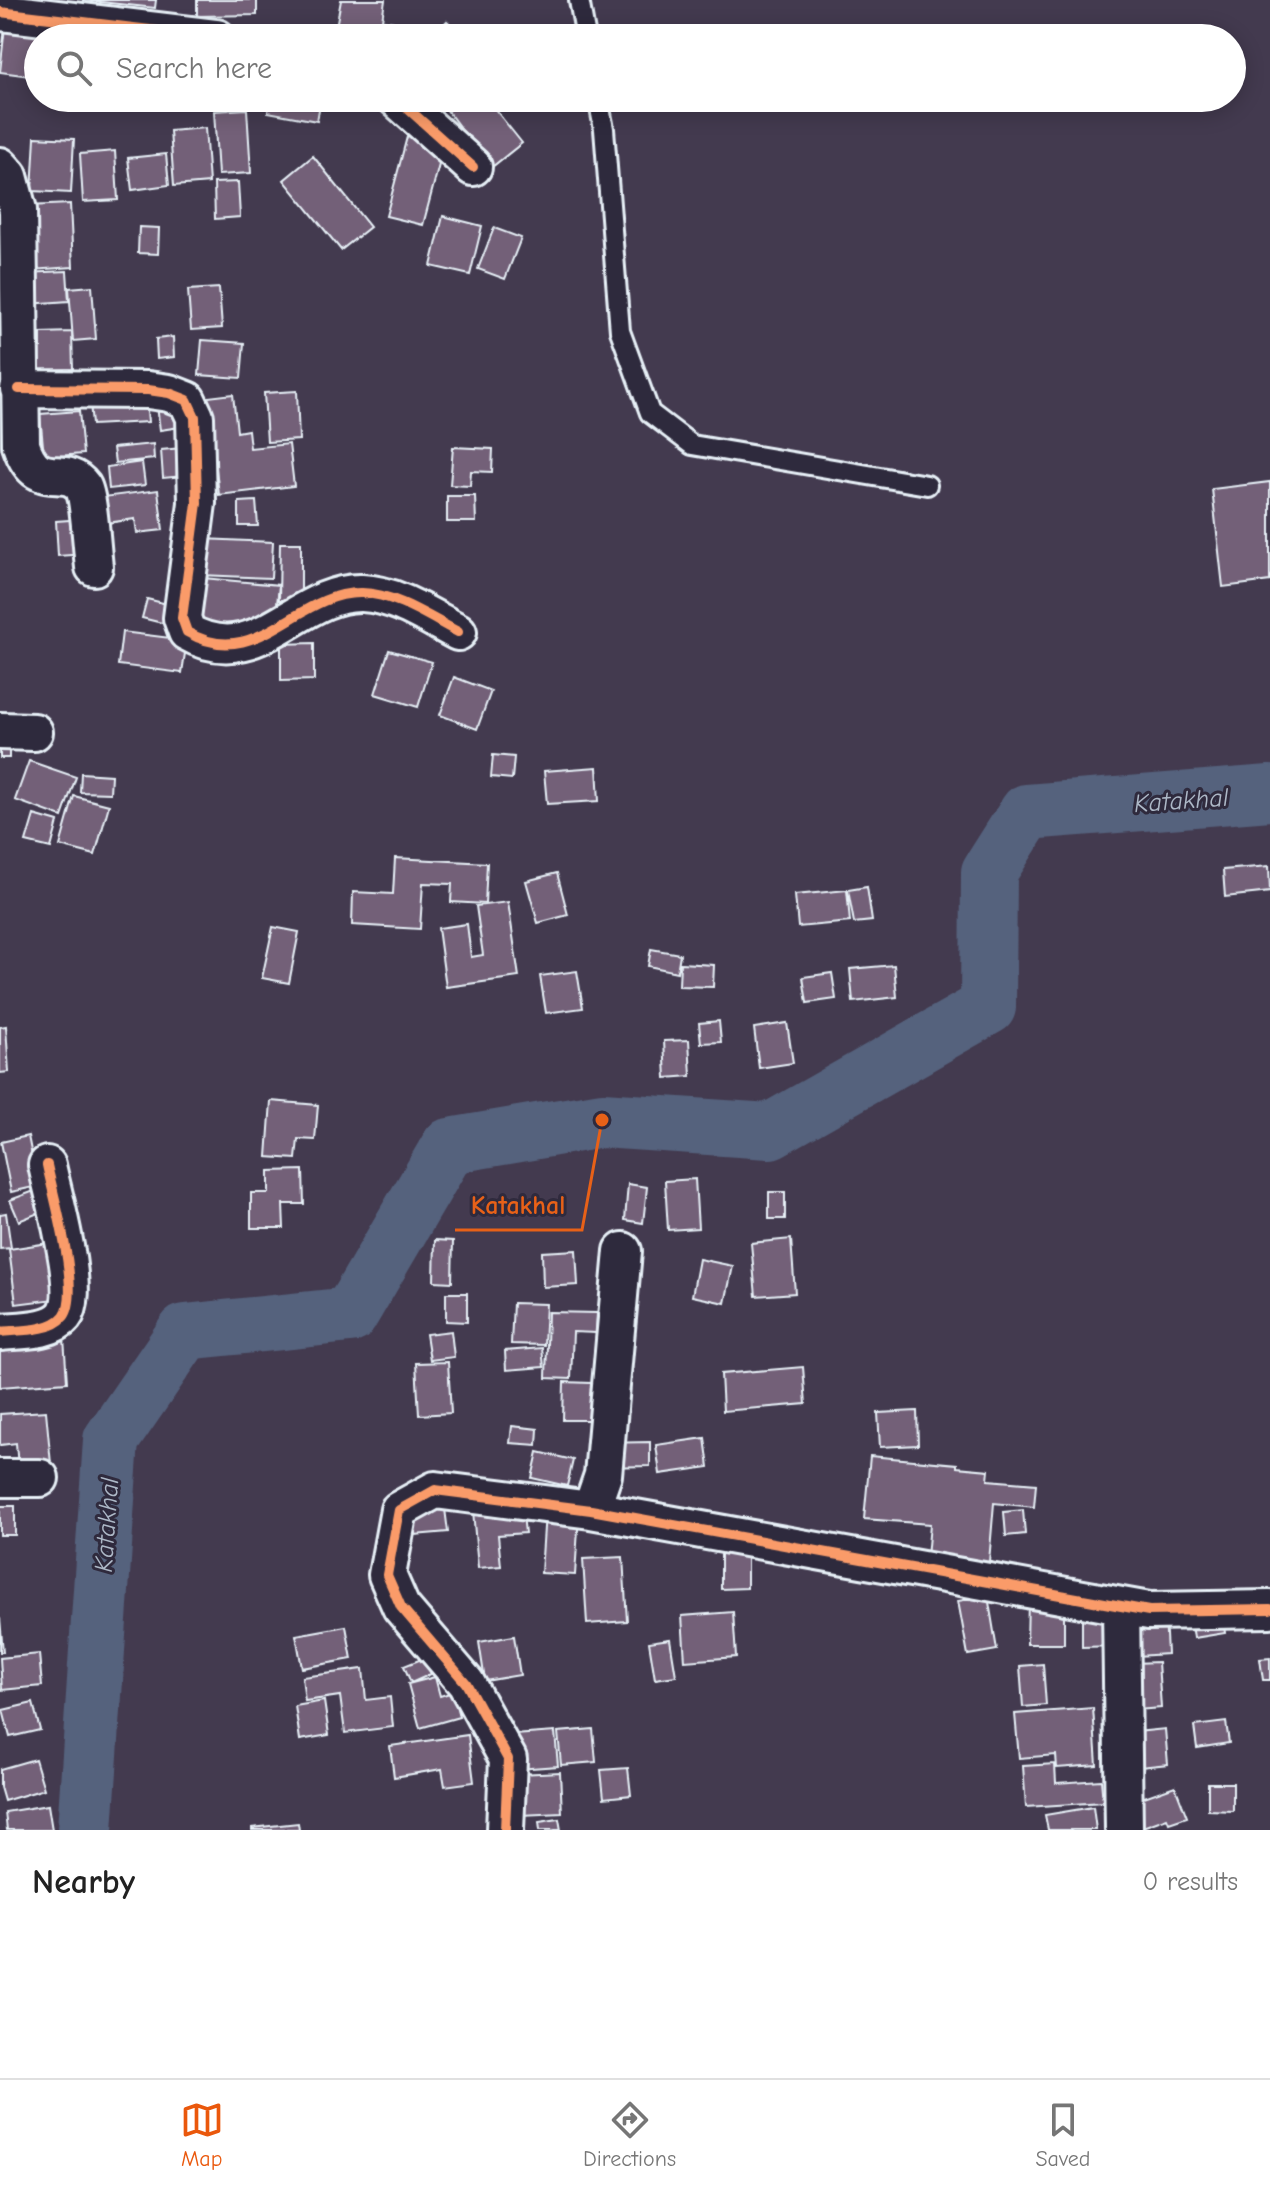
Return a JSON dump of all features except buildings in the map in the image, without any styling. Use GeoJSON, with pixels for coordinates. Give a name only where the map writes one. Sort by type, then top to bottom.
{"type":"FeatureCollection","features":[{"type":"Feature","properties":{"kind":"street"},"geometry":{"type":"LineString","coordinates":[[0,12],[100,24]]}},
{"type":"Feature","properties":{"kind":"street"},"geometry":{"type":"LineString","coordinates":[[412,112],[473,167]]}},
{"type":"Feature","properties":{"kind":"street"},"geometry":{"type":"LineString","coordinates":[[0,166],[9,176],[18,210],[21,445],[27,463],[39,473],[74,478],[85,489],[94,567]]}},
{"type":"Feature","properties":{"kind":"street"},"geometry":{"type":"LineString","coordinates":[[19,389],[148,390],[187,400],[195,417],[197,503],[182,618],[187,632],[206,643],[255,639],[340,594],[363,593],[387,597],[458,632]]}},
{"type":"Feature","properties":{"kind":"street"},"geometry":{"type":"LineString","coordinates":[[0,1332],[49,1326],[64,1317],[71,1302],[69,1267],[47,1165]]}},
{"type":"Feature","properties":{"kind":"street"},"geometry":{"type":"LineString","coordinates":[[591,1510],[603,1475],[623,1251]]}},
{"type":"Feature","properties":{"kind":"street"},"geometry":{"type":"LineString","coordinates":[[0,1478],[40,1478]]}},
{"type":"Feature","properties":{"kind":"street"},"geometry":{"type":"LineString","coordinates":[[505,1830],[508,1759],[466,1683],[401,1607],[387,1575],[399,1510],[435,1490],[591,1510],[1149,1611],[1270,1609]]}},
{"type":"Feature","properties":{"kind":"street"},"geometry":{"type":"LineString","coordinates":[[1121,1606],[1124,1830]]}},
{"type":"Feature","properties":{"kind":"lane"},"geometry":{"type":"LineString","coordinates":[[579,0],[583,24]]}},
{"type":"Feature","properties":{"kind":"lane"},"geometry":{"type":"LineString","coordinates":[[601,112],[620,331],[650,413],[692,445],[927,485]]}},
{"type":"Feature","properties":{"kind":"waterway","name":"Katakhal"},"geometry":{"type":"LineString","coordinates":[[85,1830],[111,1440],[185,1332],[350,1315],[449,1146],[602,1120],[770,1131],[988,1007],[989,872],[1027,812],[1270,793]]}},
{"type":"Feature","properties":{"kind":"cycle path"},"geometry":{"type":"LineString","coordinates":[[0,12],[100,24]]}},
{"type":"Feature","properties":{"kind":"cycle path"},"geometry":{"type":"LineString","coordinates":[[412,112],[473,167]]}},
{"type":"Feature","properties":{"kind":"cycle path"},"geometry":{"type":"LineString","coordinates":[[19,389],[148,390],[187,400],[195,417],[197,503],[182,618],[187,632],[212,642],[235,643],[256,637],[317,604],[339,596],[362,593],[400,602],[458,632]]}},
{"type":"Feature","properties":{"kind":"cycle path"},"geometry":{"type":"LineString","coordinates":[[0,1332],[51,1325],[64,1316],[69,1304],[68,1266],[47,1165]]}},
{"type":"Feature","properties":{"kind":"cycle path"},"geometry":{"type":"LineString","coordinates":[[505,1830],[508,1759],[466,1683],[401,1607],[387,1575],[399,1510],[435,1490],[591,1510],[1149,1611],[1270,1609]]}},
{"type":"Feature","properties":{"kind":"place","name":"Katakhal"},"geometry":{"type":"Point","coordinates":[602,1120]}}]}
